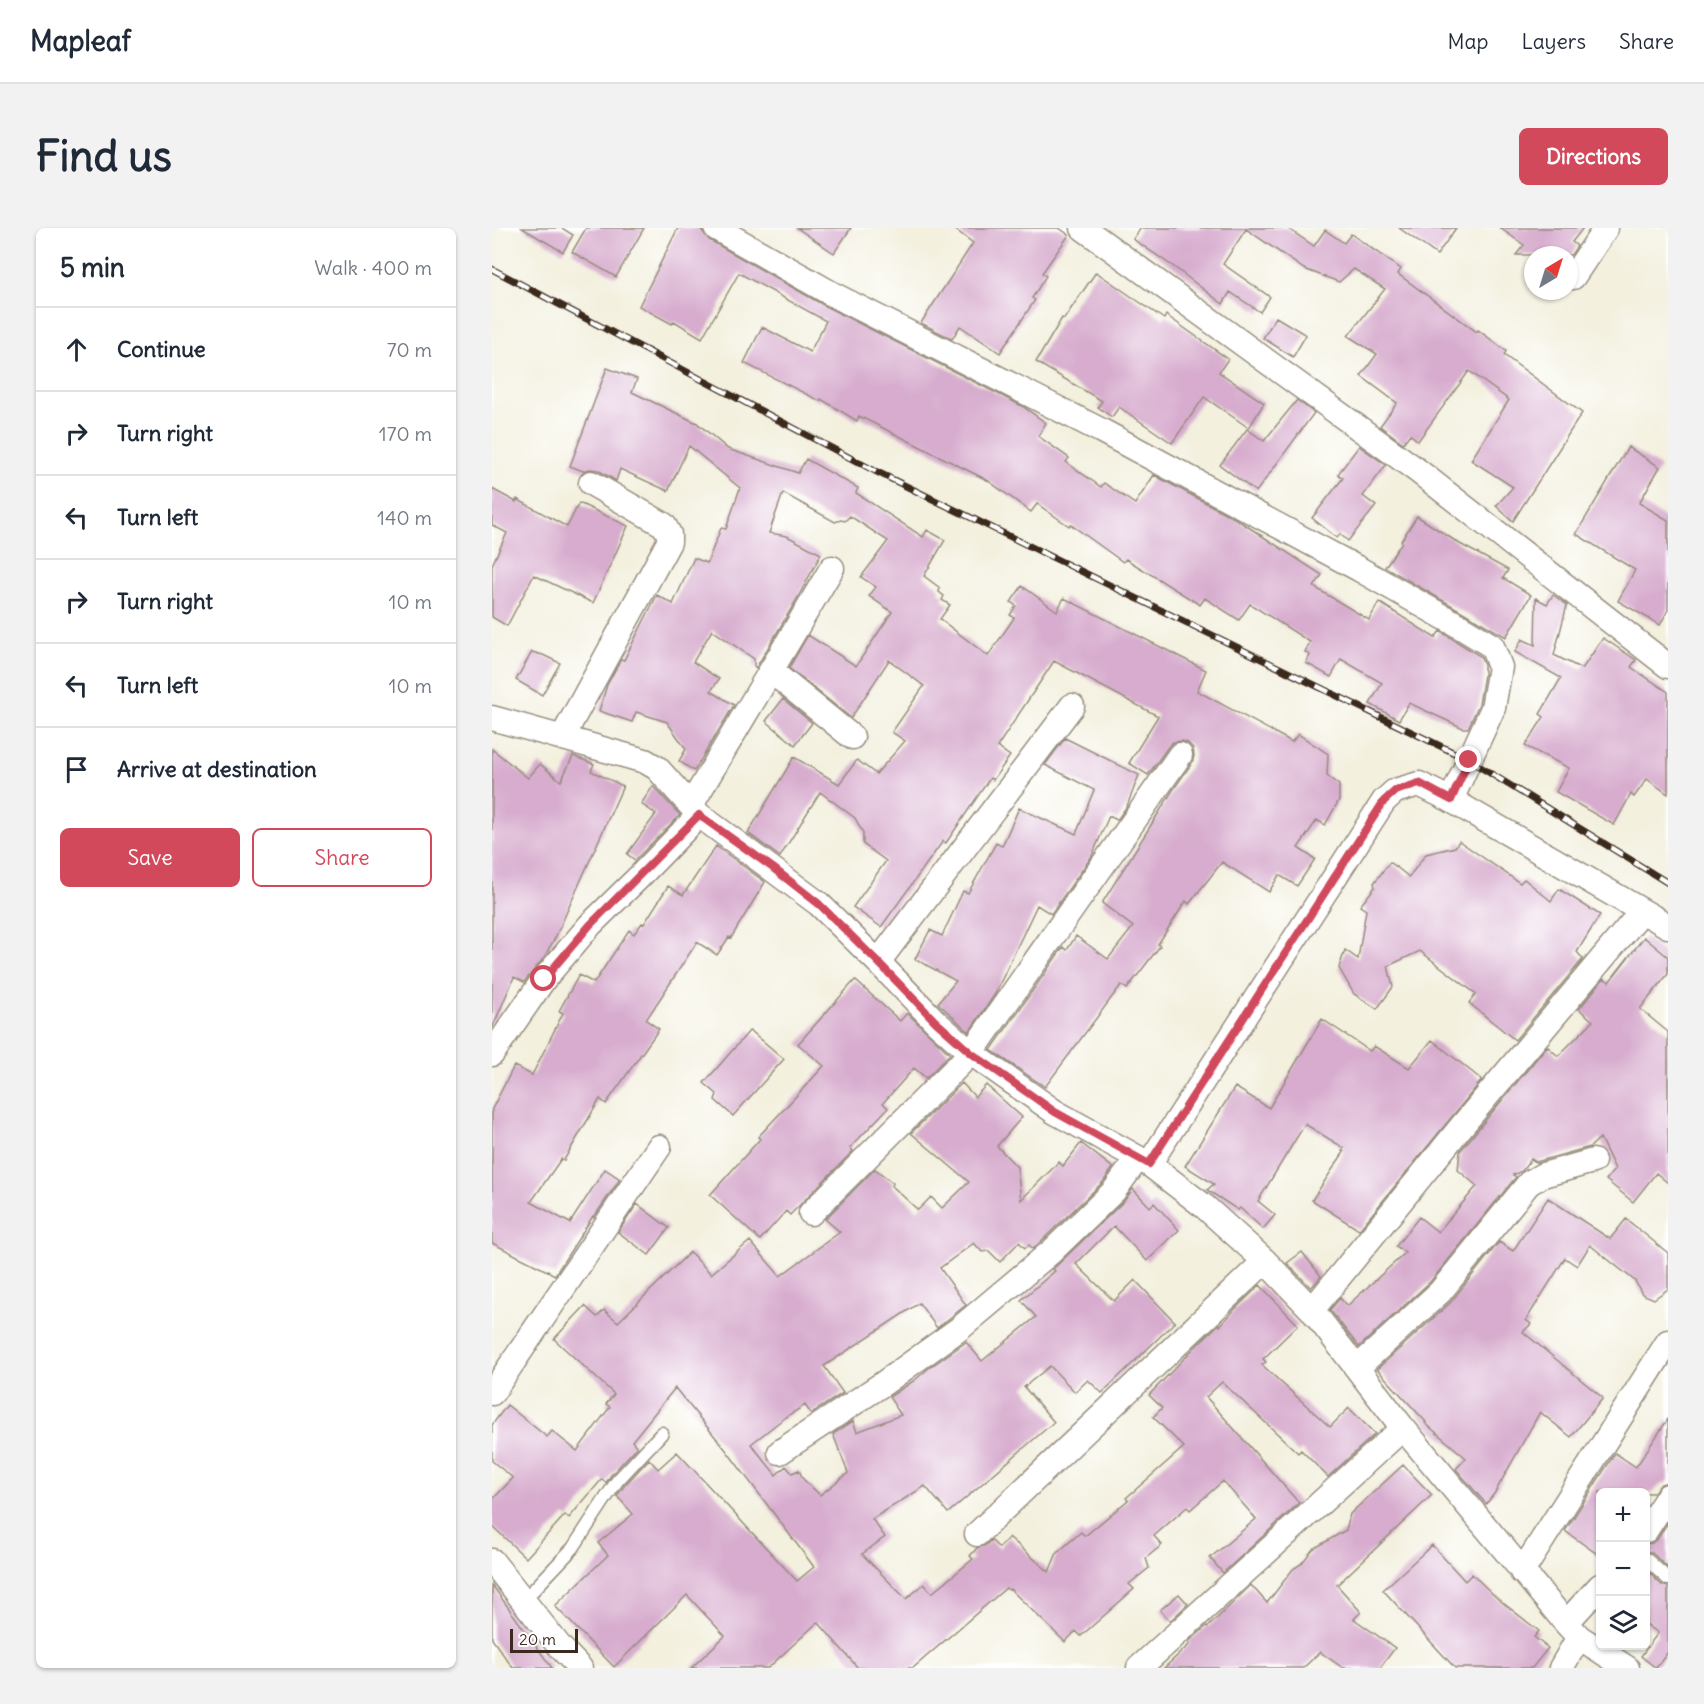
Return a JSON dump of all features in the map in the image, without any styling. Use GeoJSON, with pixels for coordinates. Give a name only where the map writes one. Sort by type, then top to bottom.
{"type":"FeatureCollection","features":[{"type":"Feature","properties":{"kind":"street"},"geometry":{"type":"LineString","coordinates":[[716,228],[834,295],[1100,430],[1359,569],[1492,646],[1500,667],[1493,708],[1451,800]]}},
{"type":"Feature","properties":{"kind":"street"},"geometry":{"type":"LineString","coordinates":[[1083,228],[1418,471],[1668,666]]}},
{"type":"Feature","properties":{"kind":"street"},"geometry":{"type":"LineString","coordinates":[[1578,270],[1606,228]]}},
{"type":"Feature","properties":{"kind":"street"},"geometry":{"type":"LineString","coordinates":[[562,738],[669,542],[669,534],[664,525],[591,483]]}},
{"type":"Feature","properties":{"kind":"street"},"geometry":{"type":"LineString","coordinates":[[492,1054],[544,979],[695,810],[771,671],[832,568]]}},
{"type":"Feature","properties":{"kind":"street"},"geometry":{"type":"LineString","coordinates":[[771,671],[852,737]]}},
{"type":"Feature","properties":{"kind":"street"},"geometry":{"type":"LineString","coordinates":[[878,962],[1072,706]]}},
{"type":"Feature","properties":{"kind":"street"},"geometry":{"type":"LineString","coordinates":[[492,718],[645,761],[657,768],[695,810],[819,904],[936,1022],[971,1053],[1055,1112],[1144,1161],[1204,1208],[1265,1261],[1312,1310],[1402,1428],[1573,1630],[1627,1668]]}},
{"type":"Feature","properties":{"kind":"street"},"geometry":{"type":"LineString","coordinates":[[811,1213],[971,1053],[1180,756]]}},
{"type":"Feature","properties":{"kind":"street"},"geometry":{"type":"LineString","coordinates":[[780,1452],[884,1383],[959,1329],[1052,1251],[1144,1161],[1384,801],[1395,791],[1419,783],[1668,926]]}},
{"type":"Feature","properties":{"kind":"street"},"geometry":{"type":"LineString","coordinates":[[1312,1310],[1461,1127],[1642,911]]}},
{"type":"Feature","properties":{"kind":"street"},"geometry":{"type":"LineString","coordinates":[[492,1393],[659,1147]]}},
{"type":"Feature","properties":{"kind":"street"},"geometry":{"type":"LineString","coordinates":[[1357,1368],[1440,1292],[1529,1183],[1543,1174],[1593,1161]]}},
{"type":"Feature","properties":{"kind":"street"},"geometry":{"type":"LineString","coordinates":[[977,1533],[1265,1261]]}},
{"type":"Feature","properties":{"kind":"street"},"geometry":{"type":"LineString","coordinates":[[1522,1572],[1668,1342]]}},
{"type":"Feature","properties":{"kind":"street"},"geometry":{"type":"LineString","coordinates":[[1139,1668],[1402,1428]]}},
{"type":"Feature","properties":{"kind":"street"},"geometry":{"type":"LineString","coordinates":[[1650,1524],[1668,1496]]}},
{"type":"Feature","properties":{"kind":"street"},"geometry":{"type":"LineString","coordinates":[[492,1561],[574,1666]]}},
{"type":"Feature","properties":{"kind":"street"},"geometry":{"type":"LineString","coordinates":[[1561,1668],[1573,1630],[1596,1593]]}},
{"type":"Feature","properties":{"kind":"lane"},"geometry":{"type":"LineString","coordinates":[[524,1600],[573,1548],[617,1481],[662,1433]]}},
{"type":"Feature","properties":{"kind":"lane"},"geometry":{"type":"LineString","coordinates":[[1650,1563],[1668,1579]]}},
{"type":"Feature","properties":{"kind":"building"},"geometry":{"type":"Polygon","coordinates":[[[522,228],[562,228],[573,235],[563,252],[522,228]]]}},
{"type":"Feature","properties":{"kind":"building"},"geometry":{"type":"Polygon","coordinates":[[[586,228],[644,228],[616,277],[572,252],[586,228]]]}},
{"type":"Feature","properties":{"kind":"building"},"geometry":{"type":"Polygon","coordinates":[[[678,228],[700,228],[709,240],[827,307],[1022,406],[1046,423],[1038,436],[1069,458],[1066,462],[1101,487],[1104,483],[1135,504],[1154,475],[1236,519],[1322,575],[1314,587],[1369,620],[1379,602],[1435,638],[1440,631],[1480,656],[1484,665],[1484,675],[1479,704],[1468,728],[1463,728],[1409,703],[1399,720],[1370,704],[1382,683],[1341,659],[1331,677],[1306,663],[1310,655],[1305,652],[1310,642],[1250,604],[1239,620],[1205,598],[1200,605],[1126,559],[1123,562],[1070,524],[1069,526],[1037,504],[1031,512],[987,480],[859,416],[857,421],[821,399],[820,401],[744,363],[762,327],[810,352],[826,321],[739,273],[702,338],[674,321],[672,324],[639,306],[678,228]]]}},
{"type":"Feature","properties":{"kind":"building"},"geometry":{"type":"Polygon","coordinates":[[[797,228],[851,228],[834,253],[797,228]]]}},
{"type":"Feature","properties":{"kind":"building"},"geometry":{"type":"Polygon","coordinates":[[[953,228],[1059,228],[1069,235],[1042,273],[1046,276],[1032,298],[1035,300],[1000,353],[960,326],[952,339],[921,323],[973,243],[953,228]]]}},
{"type":"Feature","properties":{"kind":"building"},"geometry":{"type":"Polygon","coordinates":[[[1141,228],[1287,228],[1314,246],[1325,230],[1344,243],[1351,234],[1401,269],[1398,274],[1506,351],[1504,355],[1582,413],[1513,521],[1496,506],[1513,487],[1471,460],[1509,400],[1469,371],[1418,441],[1410,434],[1403,443],[1380,426],[1397,403],[1361,376],[1377,354],[1348,336],[1385,289],[1354,269],[1339,282],[1304,269],[1246,229],[1223,264],[1270,297],[1260,312],[1230,292],[1223,304],[1133,239],[1141,228]]]}},
{"type":"Feature","properties":{"kind":"building"},"geometry":{"type":"Polygon","coordinates":[[[1399,228],[1456,228],[1437,255],[1399,228]]]}},
{"type":"Feature","properties":{"kind":"building"},"geometry":{"type":"Polygon","coordinates":[[[1500,228],[1583,228],[1572,242],[1577,246],[1524,246],[1524,255],[1516,255],[1524,245],[1500,228]]]}},
{"type":"Feature","properties":{"kind":"building"},"geometry":{"type":"Polygon","coordinates":[[[1096,272],[1164,319],[1166,315],[1228,359],[1219,372],[1264,403],[1249,428],[1204,397],[1172,443],[1119,407],[1112,417],[1098,407],[1102,401],[1036,362],[1062,318],[1064,319],[1096,272]]]}},
{"type":"Feature","properties":{"kind":"building"},"geometry":{"type":"Polygon","coordinates":[[[1276,317],[1306,335],[1293,357],[1263,338],[1276,317]]]}},
{"type":"Feature","properties":{"kind":"building"},"geometry":{"type":"Polygon","coordinates":[[[607,368],[637,379],[632,392],[697,423],[728,449],[798,473],[806,459],[858,488],[856,493],[923,537],[927,530],[945,540],[924,576],[940,588],[939,592],[944,596],[942,600],[950,605],[940,619],[988,656],[1014,618],[1010,615],[1016,606],[1011,602],[1022,586],[1057,611],[1064,598],[1206,670],[1197,691],[1292,742],[1298,734],[1328,754],[1327,776],[1339,785],[1339,800],[1325,825],[1317,820],[1298,848],[1315,859],[1297,886],[1279,875],[1269,892],[1222,862],[1189,904],[1186,901],[1158,944],[1160,946],[1127,989],[1121,985],[1045,1087],[991,1050],[1063,947],[1067,950],[1076,936],[1108,959],[1133,927],[1102,903],[1192,763],[1193,748],[1182,741],[1173,742],[1148,775],[1129,763],[1158,716],[1054,661],[997,747],[1010,756],[993,780],[990,778],[946,843],[943,841],[881,927],[853,907],[886,861],[863,844],[863,833],[855,818],[820,792],[780,857],[748,833],[794,757],[839,784],[857,760],[876,774],[905,741],[892,732],[924,686],[889,660],[851,718],[789,668],[808,635],[856,666],[892,612],[869,596],[876,587],[861,577],[888,541],[850,516],[845,521],[835,522],[783,493],[769,533],[787,536],[821,554],[756,668],[754,659],[712,630],[693,662],[719,679],[711,691],[734,705],[694,771],[679,761],[686,749],[667,722],[636,712],[632,722],[599,711],[607,685],[621,659],[624,660],[657,595],[673,604],[694,558],[707,563],[721,528],[726,529],[740,488],[689,446],[668,491],[620,469],[616,481],[598,470],[583,471],[570,466],[607,368]]]}},
{"type":"Feature","properties":{"kind":"building"},"geometry":{"type":"Polygon","coordinates":[[[1297,400],[1314,413],[1256,492],[1220,465],[1247,429],[1264,441],[1297,400]]]}},
{"type":"Feature","properties":{"kind":"building"},"geometry":{"type":"Polygon","coordinates":[[[1359,446],[1386,465],[1363,496],[1376,506],[1348,541],[1340,534],[1337,538],[1312,518],[1343,478],[1338,474],[1359,446]]]}},
{"type":"Feature","properties":{"kind":"building"},"geometry":{"type":"Polygon","coordinates":[[[1628,447],[1660,467],[1639,503],[1668,520],[1668,610],[1660,625],[1618,601],[1635,570],[1576,534],[1628,447]]]}},
{"type":"Feature","properties":{"kind":"building"},"geometry":{"type":"Polygon","coordinates":[[[492,489],[516,502],[517,499],[567,527],[579,503],[628,526],[593,603],[534,575],[507,626],[492,617],[492,565],[507,533],[492,525],[492,489]]]}},
{"type":"Feature","properties":{"kind":"building"},"geometry":{"type":"Polygon","coordinates":[[[1417,516],[1460,544],[1508,570],[1503,578],[1531,595],[1506,637],[1385,567],[1417,516]]]}},
{"type":"Feature","properties":{"kind":"building"},"geometry":{"type":"Polygon","coordinates":[[[1553,595],[1567,605],[1554,655],[1582,669],[1603,638],[1636,660],[1631,667],[1668,692],[1668,794],[1647,779],[1634,797],[1631,794],[1614,825],[1556,792],[1569,768],[1525,746],[1544,717],[1540,714],[1561,678],[1515,652],[1522,639],[1535,645],[1536,598],[1547,604],[1553,595]]]}},
{"type":"Feature","properties":{"kind":"building"},"geometry":{"type":"Polygon","coordinates":[[[532,652],[560,663],[542,695],[516,680],[532,652]]]}},
{"type":"Feature","properties":{"kind":"building"},"geometry":{"type":"Polygon","coordinates":[[[783,699],[812,723],[795,745],[766,721],[783,699]]]}},
{"type":"Feature","properties":{"kind":"building"},"geometry":{"type":"Polygon","coordinates":[[[1065,738],[1139,775],[1127,806],[1117,820],[1109,816],[1092,856],[1051,914],[1037,905],[995,994],[969,1032],[938,1003],[956,981],[915,959],[930,930],[942,936],[963,891],[968,893],[996,843],[1002,846],[1019,808],[1076,834],[1094,790],[1045,765],[1065,738]]]}},
{"type":"Feature","properties":{"kind":"building"},"geometry":{"type":"Polygon","coordinates":[[[492,749],[528,778],[540,764],[561,781],[573,756],[594,764],[591,771],[623,786],[556,936],[543,959],[524,982],[514,977],[492,1029],[492,749]]]}},
{"type":"Feature","properties":{"kind":"building"},"geometry":{"type":"Polygon","coordinates":[[[653,786],[680,815],[635,860],[627,854],[656,814],[641,804],[653,786]]]}},
{"type":"Feature","properties":{"kind":"building"},"geometry":{"type":"Polygon","coordinates":[[[1459,841],[1520,883],[1524,879],[1551,901],[1559,889],[1600,915],[1577,952],[1583,959],[1515,1040],[1469,1003],[1476,994],[1420,951],[1388,966],[1393,987],[1377,1009],[1354,994],[1339,968],[1345,950],[1358,959],[1366,910],[1360,906],[1390,862],[1409,877],[1426,854],[1455,847],[1459,841]]]}},
{"type":"Feature","properties":{"kind":"building"},"geometry":{"type":"Polygon","coordinates":[[[716,846],[765,882],[731,938],[729,937],[717,955],[697,942],[646,1020],[659,1029],[606,1104],[600,1099],[564,1160],[561,1159],[531,1202],[570,1223],[605,1169],[620,1179],[555,1275],[492,1243],[492,1109],[514,1066],[532,1075],[563,1013],[559,1011],[579,975],[594,983],[629,930],[634,934],[642,923],[644,924],[668,886],[683,895],[716,846]]]}},
{"type":"Feature","properties":{"kind":"building"},"geometry":{"type":"Polygon","coordinates":[[[1644,937],[1668,957],[1668,974],[1640,1009],[1668,1032],[1668,1183],[1656,1173],[1633,1202],[1606,1180],[1615,1169],[1600,1138],[1590,1147],[1536,1162],[1531,1159],[1522,1171],[1513,1175],[1516,1177],[1430,1282],[1359,1347],[1330,1310],[1340,1298],[1347,1306],[1405,1253],[1396,1246],[1419,1217],[1438,1232],[1477,1186],[1458,1170],[1460,1151],[1547,1046],[1558,1056],[1593,1021],[1579,1009],[1604,978],[1609,982],[1644,937]]]}},
{"type":"Feature","properties":{"kind":"building"},"geometry":{"type":"Polygon","coordinates":[[[855,980],[900,1021],[907,1013],[950,1054],[926,1078],[914,1068],[883,1103],[888,1108],[850,1148],[853,1151],[790,1215],[786,1211],[760,1240],[710,1195],[760,1139],[758,1137],[824,1066],[798,1044],[855,980]]]}},
{"type":"Feature","properties":{"kind":"building"},"geometry":{"type":"Polygon","coordinates":[[[1322,1019],[1370,1051],[1374,1046],[1409,1068],[1432,1040],[1482,1080],[1359,1230],[1312,1200],[1344,1152],[1342,1151],[1344,1148],[1305,1124],[1258,1201],[1275,1215],[1263,1229],[1240,1208],[1238,1210],[1207,1190],[1214,1184],[1185,1166],[1235,1087],[1269,1108],[1322,1019]]]}},
{"type":"Feature","properties":{"kind":"building"},"geometry":{"type":"Polygon","coordinates":[[[750,1030],[784,1059],[733,1116],[715,1100],[717,1094],[704,1083],[750,1030]]]}},
{"type":"Feature","properties":{"kind":"building"},"geometry":{"type":"Polygon","coordinates":[[[962,1083],[975,1097],[986,1085],[1022,1117],[997,1146],[1017,1167],[1021,1200],[1059,1162],[1063,1166],[1081,1143],[1113,1168],[1103,1182],[1033,1249],[1029,1245],[1025,1248],[1019,1242],[1000,1262],[989,1251],[982,1252],[974,1243],[940,1268],[966,1305],[937,1328],[919,1303],[824,1366],[843,1393],[811,1414],[805,1405],[751,1444],[776,1475],[786,1466],[792,1473],[799,1470],[803,1479],[820,1495],[848,1473],[833,1434],[853,1421],[857,1432],[901,1415],[889,1397],[966,1342],[982,1361],[1036,1317],[1021,1300],[1055,1271],[1053,1269],[1124,1201],[1133,1189],[1150,1207],[1154,1203],[1179,1230],[1147,1261],[1114,1226],[1076,1264],[1114,1301],[1135,1280],[1175,1322],[1102,1393],[1088,1380],[1075,1392],[1050,1366],[1024,1387],[1054,1422],[948,1513],[925,1486],[872,1519],[885,1537],[862,1554],[906,1599],[924,1584],[932,1593],[973,1559],[970,1556],[977,1548],[986,1545],[991,1540],[999,1548],[1009,1537],[1049,1572],[1057,1553],[1081,1532],[1085,1536],[1128,1500],[1126,1498],[1184,1447],[1153,1417],[1162,1408],[1149,1395],[1260,1285],[1298,1325],[1263,1359],[1266,1362],[1262,1365],[1330,1427],[1349,1408],[1375,1434],[1328,1477],[1301,1450],[1298,1453],[1222,1382],[1206,1397],[1299,1503],[1223,1573],[1210,1558],[1256,1519],[1223,1481],[1190,1510],[1187,1507],[1154,1536],[1162,1545],[1146,1558],[1149,1568],[1129,1584],[1134,1589],[1081,1636],[1076,1631],[1065,1642],[1010,1589],[1006,1588],[913,1668],[858,1668],[818,1622],[768,1668],[691,1668],[725,1636],[687,1595],[614,1667],[555,1606],[608,1555],[598,1543],[633,1514],[617,1496],[649,1459],[658,1469],[677,1452],[797,1581],[814,1567],[726,1450],[675,1388],[632,1441],[637,1447],[606,1483],[602,1479],[569,1518],[565,1515],[526,1558],[492,1526],[492,1500],[513,1478],[492,1461],[492,1425],[507,1405],[547,1437],[552,1431],[577,1451],[610,1407],[606,1404],[614,1394],[554,1339],[585,1306],[597,1317],[604,1310],[618,1322],[690,1252],[711,1274],[750,1241],[780,1276],[840,1232],[825,1219],[875,1169],[893,1183],[892,1186],[918,1210],[931,1197],[942,1208],[969,1182],[911,1133],[962,1083]]]}},
{"type":"Feature","properties":{"kind":"building"},"geometry":{"type":"Polygon","coordinates":[[[1548,1198],[1610,1239],[1626,1219],[1668,1253],[1668,1289],[1654,1299],[1642,1294],[1635,1281],[1590,1245],[1577,1266],[1565,1258],[1526,1320],[1531,1324],[1523,1332],[1603,1398],[1571,1437],[1540,1412],[1494,1494],[1486,1504],[1456,1469],[1466,1458],[1425,1423],[1377,1369],[1450,1303],[1499,1242],[1513,1251],[1548,1198]]]}},
{"type":"Feature","properties":{"kind":"building"},"geometry":{"type":"Polygon","coordinates":[[[637,1204],[669,1228],[649,1255],[618,1232],[637,1204]]]}},
{"type":"Feature","properties":{"kind":"building"},"geometry":{"type":"Polygon","coordinates":[[[1302,1252],[1321,1276],[1311,1288],[1287,1263],[1302,1252]]]}},
{"type":"Feature","properties":{"kind":"building"},"geometry":{"type":"Polygon","coordinates":[[[1668,1419],[1668,1482],[1661,1484],[1653,1493],[1650,1493],[1650,1488],[1596,1488],[1596,1553],[1565,1531],[1615,1453],[1636,1467],[1668,1419]]]}},
{"type":"Feature","properties":{"kind":"building"},"geometry":{"type":"Polygon","coordinates":[[[1403,1465],[1432,1495],[1337,1585],[1361,1612],[1354,1619],[1395,1648],[1380,1668],[1343,1668],[1320,1652],[1303,1668],[1164,1668],[1190,1644],[1188,1642],[1208,1627],[1251,1585],[1267,1603],[1293,1569],[1301,1564],[1313,1549],[1346,1530],[1350,1514],[1403,1465]]]}},
{"type":"Feature","properties":{"kind":"building"},"geometry":{"type":"Polygon","coordinates":[[[1668,1522],[1668,1568],[1650,1552],[1650,1543],[1658,1538],[1668,1522]]]}},
{"type":"Feature","properties":{"kind":"building"},"geometry":{"type":"Polygon","coordinates":[[[1432,1545],[1465,1581],[1472,1574],[1498,1599],[1539,1631],[1534,1637],[1548,1648],[1532,1668],[1455,1668],[1383,1590],[1432,1545]]]}},
{"type":"Feature","properties":{"kind":"building"},"geometry":{"type":"Polygon","coordinates":[[[1650,1574],[1662,1585],[1668,1587],[1668,1652],[1656,1668],[1641,1656],[1645,1650],[1650,1650],[1650,1644],[1658,1633],[1650,1627],[1650,1574]]]}},
{"type":"Feature","properties":{"kind":"building"},"geometry":{"type":"Polygon","coordinates":[[[492,1585],[552,1668],[513,1668],[492,1639],[492,1585]]]}},
{"type":"Feature","properties":{"kind":"building"},"geometry":{"type":"Polygon","coordinates":[[[1179,1594],[1188,1604],[1170,1621],[1160,1610],[1179,1594]]]}},
{"type":"Feature","properties":{"kind":"railway"},"geometry":{"type":"LineString","coordinates":[[492,269],[875,471],[1469,760],[1668,883]]}},
{"type":"Feature","properties":{"kind":"route"},"geometry":{"type":"LineString","coordinates":[[544,979],[590,925],[699,815],[819,904],[936,1022],[971,1053],[1055,1112],[1149,1164],[1384,801],[1395,791],[1419,783],[1451,800],[1469,760]]}}]}
